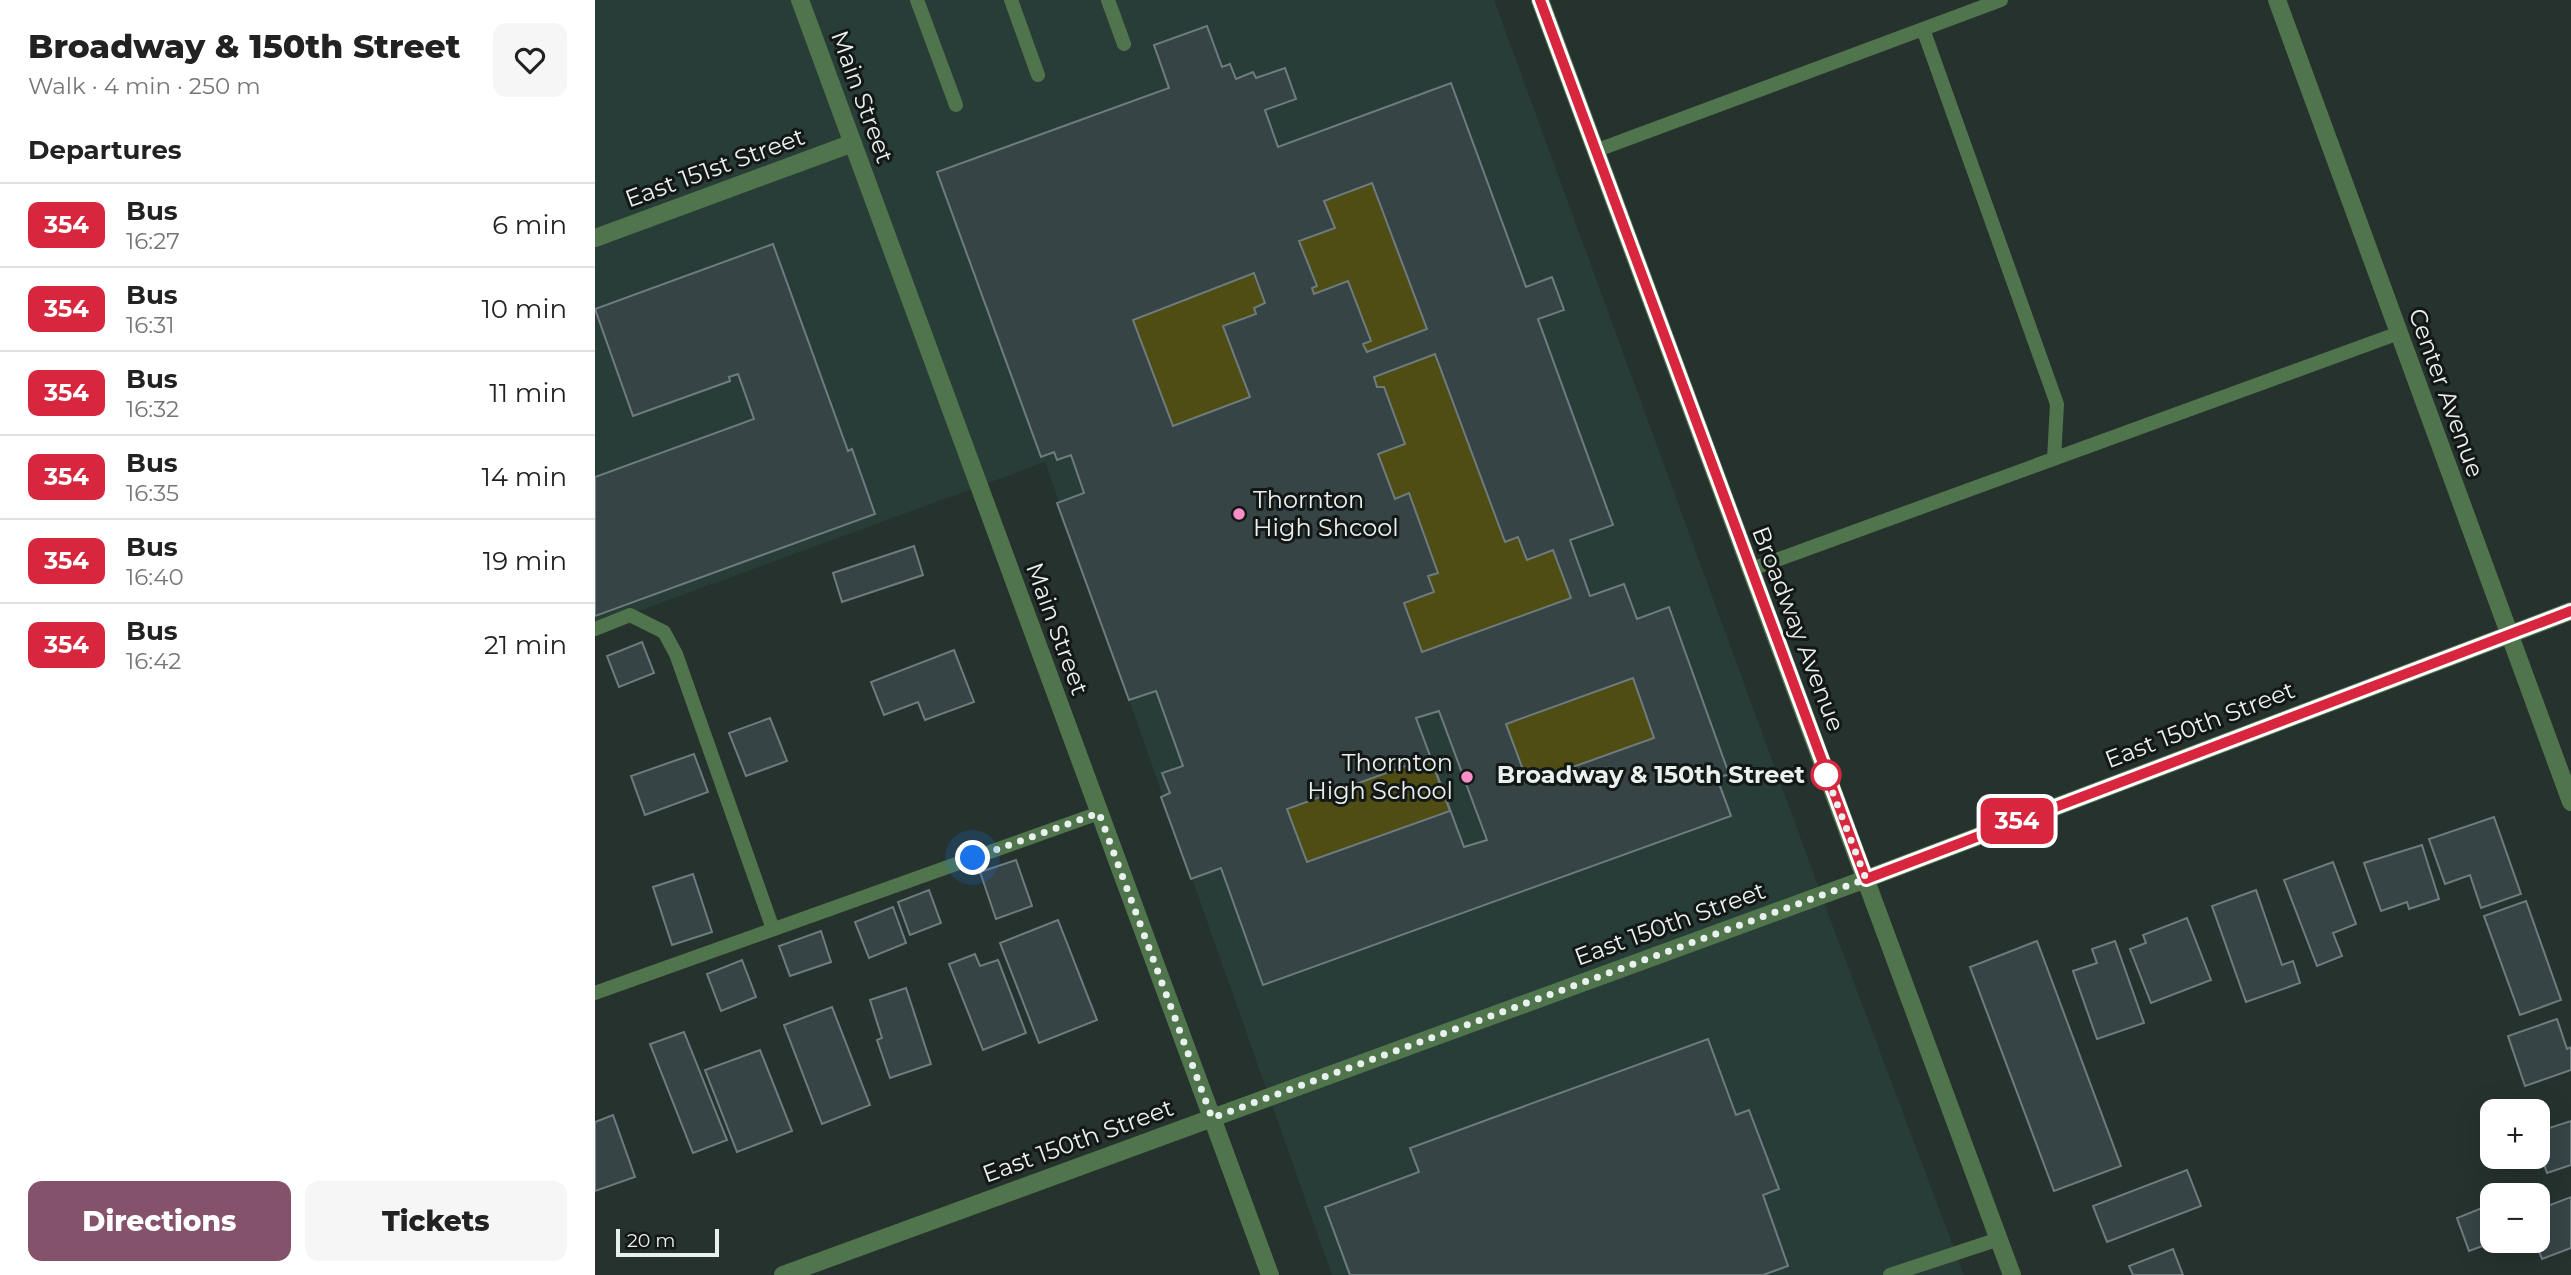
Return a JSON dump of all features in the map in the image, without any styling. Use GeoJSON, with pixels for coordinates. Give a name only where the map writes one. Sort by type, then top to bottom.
{"type":"FeatureCollection","features":[{"type":"Feature","properties":{"kind":"street","name":"Main Street"},"geometry":{"type":"LineString","coordinates":[[800,0],[1270,1275]]}},
{"type":"Feature","properties":{"kind":"street","name":"Broadway Avenue"},"geometry":{"type":"LineString","coordinates":[[1539,0],[2012,1275]]}},
{"type":"Feature","properties":{"kind":"street","name":"Center Avenue"},"geometry":{"type":"LineString","coordinates":[[2277,0],[2571,802]]}},
{"type":"Feature","properties":{"kind":"street","name":"East 151st Street"},"geometry":{"type":"LineString","coordinates":[[595,238],[853,143]]}},
{"type":"Feature","properties":{"kind":"street","name":"East 150th Street"},"geometry":{"type":"LineString","coordinates":[[783,1275],[1866,879],[2571,611]]}},
{"type":"Feature","properties":{"kind":"lane"},"geometry":{"type":"LineString","coordinates":[[917,0],[956,106]]}},
{"type":"Feature","properties":{"kind":"lane"},"geometry":{"type":"LineString","coordinates":[[1011,0],[1038,75]]}},
{"type":"Feature","properties":{"kind":"lane"},"geometry":{"type":"LineString","coordinates":[[1108,0],[1124,44]]}},
{"type":"Feature","properties":{"kind":"lane"},"geometry":{"type":"LineString","coordinates":[[1595,151],[2001,0]]}},
{"type":"Feature","properties":{"kind":"lane"},"geometry":{"type":"LineString","coordinates":[[1923,29],[2057,404],[2054,459]]}},
{"type":"Feature","properties":{"kind":"lane"},"geometry":{"type":"LineString","coordinates":[[1749,570],[2399,333]]}},
{"type":"Feature","properties":{"kind":"lane"},"geometry":{"type":"LineString","coordinates":[[595,629],[630,615],[664,632],[676,654],[773,929]]}},
{"type":"Feature","properties":{"kind":"lane"},"geometry":{"type":"LineString","coordinates":[[595,993],[1099,813]]}},
{"type":"Feature","properties":{"kind":"lane"},"geometry":{"type":"LineString","coordinates":[[1890,1275],[1999,1239]]}},
{"type":"Feature","properties":{"kind":"shaded area","name":"Thornton High School"},"geometry":{"type":"Polygon","coordinates":[[[595,0],[1494,0],[1833,927],[1964,1275],[1332,1275],[1045,462],[595,627],[595,0]]]}},
{"type":"Feature","properties":{"kind":"shaded area"},"geometry":{"type":"Polygon","coordinates":[[[1372,183],[1427,329],[1367,352],[1348,281],[1314,294],[1312,288],[1316,286],[1299,241],[1334,228],[1324,201],[1372,183]]]}},
{"type":"Feature","properties":{"kind":"shaded area"},"geometry":{"type":"Polygon","coordinates":[[[1254,273],[1265,303],[1254,308],[1256,314],[1223,327],[1250,397],[1173,426],[1133,320],[1254,273]]]}},
{"type":"Feature","properties":{"kind":"shaded area"},"geometry":{"type":"Polygon","coordinates":[[[1435,354],[1504,542],[1518,537],[1527,560],[1553,550],[1571,598],[1422,652],[1404,603],[1433,593],[1428,576],[1438,572],[1409,493],[1395,499],[1378,454],[1405,444],[1384,387],[1377,387],[1374,377],[1435,354]]]}},
{"type":"Feature","properties":{"kind":"shaded area"},"geometry":{"type":"Polygon","coordinates":[[[1633,678],[1654,738],[1528,783],[1506,724],[1633,678]]]}},
{"type":"Feature","properties":{"kind":"shaded area"},"geometry":{"type":"Polygon","coordinates":[[[1430,757],[1450,811],[1307,862],[1287,809],[1430,757]]]}},
{"type":"Feature","properties":{"kind":"building","name":"Thornton High Shcool"},"geometry":{"type":"Polygon","coordinates":[[[1207,26],[1222,67],[1230,64],[1236,79],[1253,72],[1256,78],[1285,68],[1296,99],[1265,110],[1278,147],[1451,83],[1526,287],[1552,277],[1564,310],[1538,319],[1613,525],[1570,540],[1590,596],[1624,584],[1637,619],[1669,607],[1729,774],[1717,778],[1731,816],[1263,985],[1221,868],[1191,879],[1161,797],[1170,793],[1162,773],[1183,766],[1156,691],[1129,700],[1057,503],[1084,493],[1071,455],[1057,460],[1054,452],[1041,457],[937,172],[1169,88],[1154,45],[1207,26]],[[1372,183],[1324,201],[1335,228],[1299,241],[1317,286],[1312,288],[1314,294],[1348,281],[1371,341],[1363,344],[1367,352],[1427,329],[1372,183]],[[1254,273],[1133,320],[1173,426],[1250,397],[1223,326],[1256,314],[1254,308],[1265,303],[1254,273]],[[1435,354],[1374,377],[1377,387],[1384,387],[1405,444],[1378,454],[1395,499],[1409,493],[1438,573],[1428,576],[1434,592],[1404,603],[1422,652],[1571,598],[1553,550],[1527,560],[1518,537],[1505,542],[1435,354]],[[1633,678],[1506,724],[1528,783],[1654,738],[1633,678]],[[1439,711],[1416,718],[1464,847],[1487,840],[1439,711]],[[1430,757],[1287,809],[1307,862],[1450,811],[1430,757]]]}},
{"type":"Feature","properties":{"kind":"building"},"geometry":{"type":"Polygon","coordinates":[[[773,244],[848,451],[852,449],[875,514],[595,616],[595,477],[754,419],[738,374],[729,377],[730,381],[633,416],[595,309],[773,244]]]}},
{"type":"Feature","properties":{"kind":"building"},"geometry":{"type":"Polygon","coordinates":[[[914,546],[923,575],[842,602],[833,573],[914,546]]]}},
{"type":"Feature","properties":{"kind":"building"},"geometry":{"type":"Polygon","coordinates":[[[642,642],[654,673],[619,687],[607,656],[642,642]]]}},
{"type":"Feature","properties":{"kind":"building"},"geometry":{"type":"Polygon","coordinates":[[[954,650],[974,702],[925,720],[918,702],[884,715],[871,682],[954,650]]]}},
{"type":"Feature","properties":{"kind":"building"},"geometry":{"type":"Polygon","coordinates":[[[770,718],[787,761],[746,776],[729,733],[770,718]]]}},
{"type":"Feature","properties":{"kind":"building"},"geometry":{"type":"Polygon","coordinates":[[[694,754],[708,792],[645,815],[631,776],[694,754]]]}},
{"type":"Feature","properties":{"kind":"building"},"geometry":{"type":"Polygon","coordinates":[[[2494,817],[2521,894],[2481,908],[2470,875],[2445,884],[2429,839],[2494,817]]]}},
{"type":"Feature","properties":{"kind":"building"},"geometry":{"type":"Polygon","coordinates":[[[2422,845],[2439,899],[2409,909],[2407,902],[2381,911],[2364,863],[2422,845]]]}},
{"type":"Feature","properties":{"kind":"building"},"geometry":{"type":"Polygon","coordinates":[[[1016,860],[1032,906],[996,919],[980,872],[1016,860]]]}},
{"type":"Feature","properties":{"kind":"building"},"geometry":{"type":"Polygon","coordinates":[[[2333,862],[2356,924],[2333,933],[2342,956],[2317,966],[2284,880],[2333,862]]]}},
{"type":"Feature","properties":{"kind":"building"},"geometry":{"type":"Polygon","coordinates":[[[693,874],[712,932],[672,945],[653,887],[693,874]]]}},
{"type":"Feature","properties":{"kind":"building"},"geometry":{"type":"Polygon","coordinates":[[[929,890],[941,923],[910,935],[898,902],[929,890]]]}},
{"type":"Feature","properties":{"kind":"building"},"geometry":{"type":"Polygon","coordinates":[[[2256,890],[2282,965],[2293,961],[2300,983],[2246,1002],[2212,906],[2256,890]]]}},
{"type":"Feature","properties":{"kind":"building"},"geometry":{"type":"Polygon","coordinates":[[[2526,901],[2561,1000],[2520,1015],[2484,916],[2526,901]]]}},
{"type":"Feature","properties":{"kind":"building"},"geometry":{"type":"Polygon","coordinates":[[[893,907],[906,943],[869,958],[855,922],[893,907]]]}},
{"type":"Feature","properties":{"kind":"building"},"geometry":{"type":"Polygon","coordinates":[[[2187,918],[2211,980],[2151,1003],[2130,949],[2146,943],[2143,935],[2187,918]]]}},
{"type":"Feature","properties":{"kind":"building"},"geometry":{"type":"Polygon","coordinates":[[[1058,920],[1097,1020],[1039,1043],[1000,943],[1058,920]]]}},
{"type":"Feature","properties":{"kind":"building"},"geometry":{"type":"Polygon","coordinates":[[[821,931],[831,962],[790,976],[779,946],[821,931]]]}},
{"type":"Feature","properties":{"kind":"building"},"geometry":{"type":"Polygon","coordinates":[[[2037,941],[2121,1166],[2054,1191],[1970,967],[2037,941]]]}},
{"type":"Feature","properties":{"kind":"building"},"geometry":{"type":"Polygon","coordinates":[[[2115,941],[2144,1023],[2097,1039],[2073,971],[2097,963],[2092,949],[2115,941]]]}},
{"type":"Feature","properties":{"kind":"building"},"geometry":{"type":"Polygon","coordinates":[[[975,954],[980,966],[998,960],[1026,1033],[983,1050],[949,964],[975,954]]]}},
{"type":"Feature","properties":{"kind":"building"},"geometry":{"type":"Polygon","coordinates":[[[742,960],[756,997],[721,1011],[707,974],[742,960]]]}},
{"type":"Feature","properties":{"kind":"building"},"geometry":{"type":"Polygon","coordinates":[[[906,988],[931,1064],[890,1078],[877,1040],[882,1038],[870,1000],[906,988]]]}},
{"type":"Feature","properties":{"kind":"building"},"geometry":{"type":"Polygon","coordinates":[[[832,1007],[870,1105],[822,1124],[784,1025],[832,1007]]]}},
{"type":"Feature","properties":{"kind":"building"},"geometry":{"type":"Polygon","coordinates":[[[2557,1019],[2567,1049],[2571,1047],[2571,1070],[2525,1086],[2508,1036],[2557,1019]]]}},
{"type":"Feature","properties":{"kind":"building"},"geometry":{"type":"Polygon","coordinates":[[[684,1032],[727,1140],[693,1153],[650,1044],[684,1032]]]}},
{"type":"Feature","properties":{"kind":"building"},"geometry":{"type":"Polygon","coordinates":[[[1708,1039],[1736,1115],[1749,1110],[1779,1189],[1763,1195],[1788,1266],[1763,1275],[1350,1275],[1325,1207],[1419,1172],[1410,1148],[1708,1039]]]}},
{"type":"Feature","properties":{"kind":"building"},"geometry":{"type":"Polygon","coordinates":[[[760,1050],[792,1131],[737,1152],[705,1070],[760,1050]]]}},
{"type":"Feature","properties":{"kind":"building"},"geometry":{"type":"Polygon","coordinates":[[[613,1115],[635,1177],[595,1191],[595,1122],[613,1115]]]}},
{"type":"Feature","properties":{"kind":"building"},"geometry":{"type":"Polygon","coordinates":[[[2571,1121],[2571,1165],[2547,1173],[2546,1169],[2550,1169],[2550,1128],[2571,1121]]]}},
{"type":"Feature","properties":{"kind":"building"},"geometry":{"type":"Polygon","coordinates":[[[2187,1170],[2201,1206],[2107,1242],[2093,1206],[2187,1170]]]}},
{"type":"Feature","properties":{"kind":"building"},"geometry":{"type":"Polygon","coordinates":[[[2571,1197],[2571,1248],[2542,1259],[2540,1253],[2550,1253],[2550,1205],[2571,1197]]]}},
{"type":"Feature","properties":{"kind":"building"},"geometry":{"type":"Polygon","coordinates":[[[2480,1209],[2480,1247],[2469,1251],[2457,1218],[2480,1209]]]}},
{"type":"Feature","properties":{"kind":"building"},"geometry":{"type":"Polygon","coordinates":[[[2173,1249],[2183,1275],[2133,1275],[2129,1266],[2173,1249]]]}},
{"type":"Feature","properties":{"kind":"bus line","name":"354"},"geometry":{"type":"LineString","coordinates":[[1540,0],[1749,570],[1866,879],[2571,611]]}},
{"type":"Feature","properties":{"kind":"place","name":"Thornton High Shcool"},"geometry":{"type":"Point","coordinates":[1239,514]}},
{"type":"Feature","properties":{"kind":"place","name":"Broadway & 150th Street"},"geometry":{"type":"Point","coordinates":[1826,775]}},
{"type":"Feature","properties":{"kind":"place","name":"Thornton High School"},"geometry":{"type":"Point","coordinates":[1467,777]}},
{"type":"Feature","properties":{"kind":"route"},"geometry":{"type":"LineString","coordinates":[[973,858],[1099,813],[1212,1118],[1866,879],[1824,770],[1826,775]]}}]}
